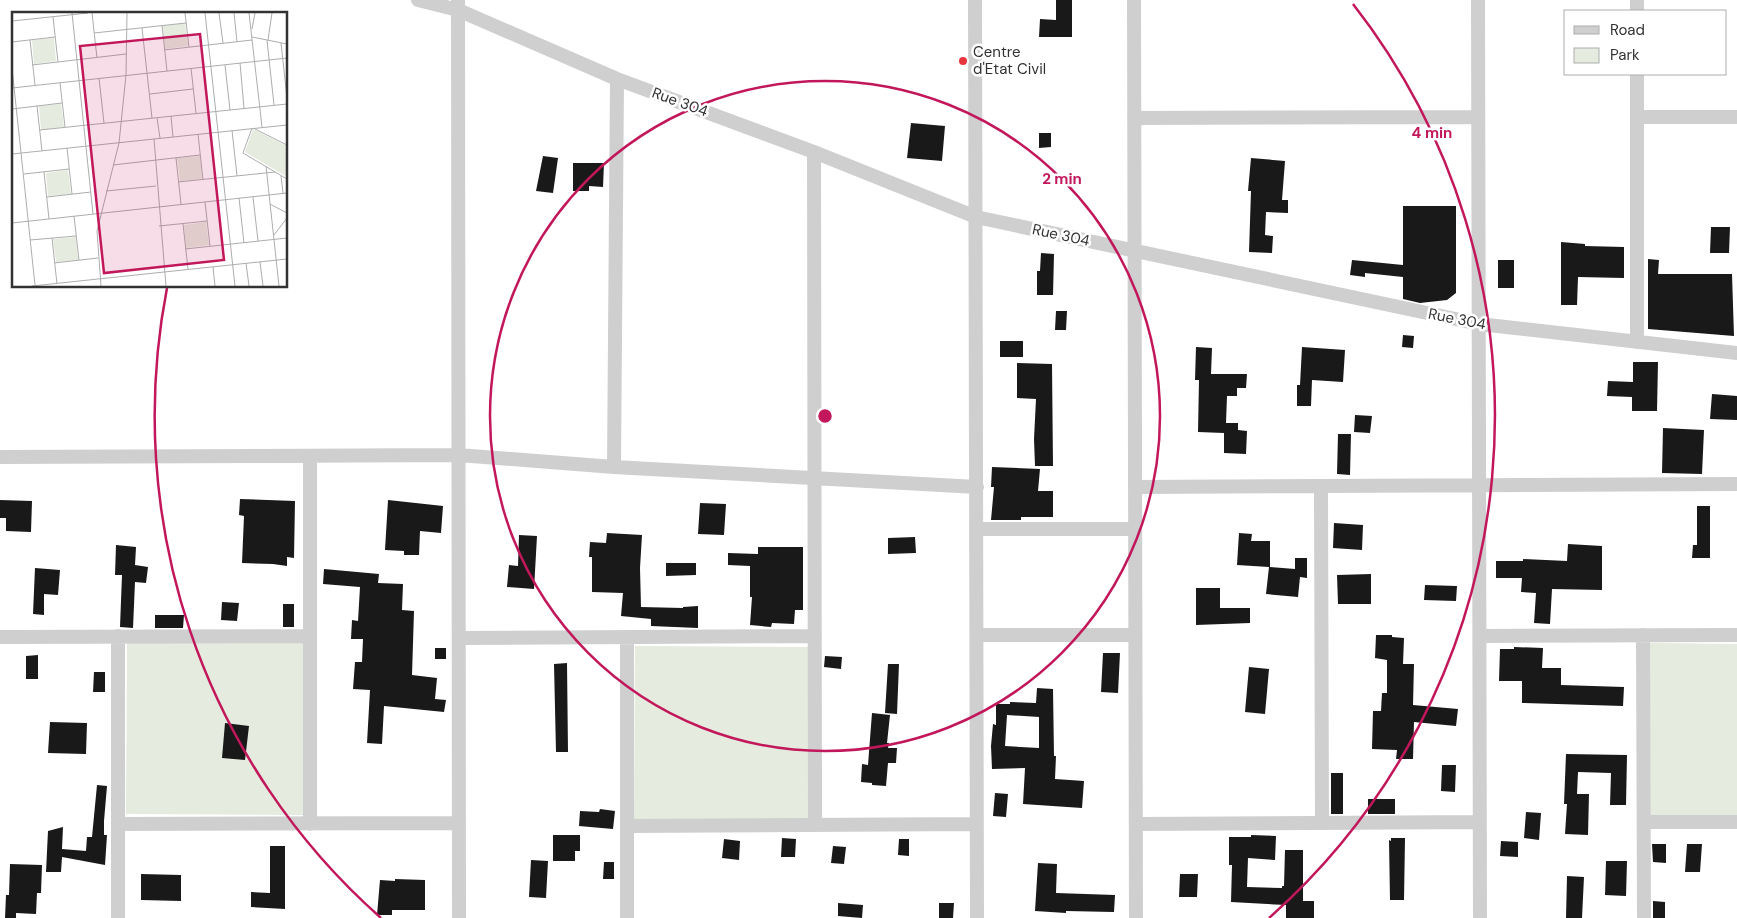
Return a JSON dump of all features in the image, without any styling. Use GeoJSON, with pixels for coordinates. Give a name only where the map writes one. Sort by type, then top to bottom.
{"type":"FeatureCollection","features":[{"type":"Feature","properties":{"kind":"street","name":"Rue 304"},"geometry":{"type":"LineString","coordinates":[[418,0],[458,5],[617,79],[814,152],[976,218],[1479,324],[1737,353]]}},
{"type":"Feature","properties":{"kind":"street"},"geometry":{"type":"LineString","coordinates":[[975,0],[978,918]]}},
{"type":"Feature","properties":{"kind":"street"},"geometry":{"type":"LineString","coordinates":[[1134,0],[1136,918]]}},
{"type":"Feature","properties":{"kind":"street"},"geometry":{"type":"LineString","coordinates":[[1478,0],[1480,918]]}},
{"type":"Feature","properties":{"kind":"street"},"geometry":{"type":"LineString","coordinates":[[458,5],[459,918]]}},
{"type":"Feature","properties":{"kind":"street"},"geometry":{"type":"LineString","coordinates":[[1637,75],[1637,342]]}},
{"type":"Feature","properties":{"kind":"street"},"geometry":{"type":"LineString","coordinates":[[614,467],[617,79]]}},
{"type":"Feature","properties":{"kind":"street"},"geometry":{"type":"LineString","coordinates":[[1134,118],[1478,117]]}},
{"type":"Feature","properties":{"kind":"street"},"geometry":{"type":"LineString","coordinates":[[1637,117],[1737,117]]}},
{"type":"Feature","properties":{"kind":"street"},"geometry":{"type":"LineString","coordinates":[[814,152],[815,825]]}},
{"type":"Feature","properties":{"kind":"street"},"geometry":{"type":"LineString","coordinates":[[0,457],[458,455],[614,467],[976,487]]}},
{"type":"Feature","properties":{"kind":"street"},"geometry":{"type":"LineString","coordinates":[[310,456],[310,824]]}},
{"type":"Feature","properties":{"kind":"street"},"geometry":{"type":"LineString","coordinates":[[1135,487],[1737,484]]}},
{"type":"Feature","properties":{"kind":"street"},"geometry":{"type":"LineString","coordinates":[[1321,486],[1322,823]]}},
{"type":"Feature","properties":{"kind":"street"},"geometry":{"type":"LineString","coordinates":[[976,529],[1135,529]]}},
{"type":"Feature","properties":{"kind":"street"},"geometry":{"type":"LineString","coordinates":[[977,635],[1135,635]]}},
{"type":"Feature","properties":{"kind":"street"},"geometry":{"type":"LineString","coordinates":[[1643,635],[1644,918]]}},
{"type":"Feature","properties":{"kind":"street"},"geometry":{"type":"LineString","coordinates":[[1480,636],[1737,635]]}},
{"type":"Feature","properties":{"kind":"street"},"geometry":{"type":"LineString","coordinates":[[118,636],[118,918]]}},
{"type":"Feature","properties":{"kind":"street"},"geometry":{"type":"LineString","coordinates":[[0,637],[310,636]]}},
{"type":"Feature","properties":{"kind":"street"},"geometry":{"type":"LineString","coordinates":[[459,638],[815,636]]}},
{"type":"Feature","properties":{"kind":"street"},"geometry":{"type":"LineString","coordinates":[[627,637],[627,918]]}},
{"type":"Feature","properties":{"kind":"street"},"geometry":{"type":"LineString","coordinates":[[1136,824],[1480,822]]}},
{"type":"Feature","properties":{"kind":"street"},"geometry":{"type":"LineString","coordinates":[[1644,822],[1737,822]]}},
{"type":"Feature","properties":{"kind":"street"},"geometry":{"type":"LineString","coordinates":[[118,824],[459,823]]}},
{"type":"Feature","properties":{"kind":"street"},"geometry":{"type":"LineString","coordinates":[[627,826],[977,824]]}},
{"type":"Feature","properties":{"kind":"green space"},"geometry":{"type":"Polygon","coordinates":[[[127,642],[304,643],[303,815],[126,814],[127,642]]]}},
{"type":"Feature","properties":{"kind":"green space"},"geometry":{"type":"Polygon","coordinates":[[[1650,643],[1737,644],[1737,816],[1649,816],[1650,643]]]}},
{"type":"Feature","properties":{"kind":"green space"},"geometry":{"type":"Polygon","coordinates":[[[635,646],[811,647],[810,819],[634,819],[635,646]]]}},
{"type":"Feature","properties":{"kind":"building"},"geometry":{"type":"Polygon","coordinates":[[[1056,0],[1072,0],[1072,37],[1039,37],[1040,19],[1056,20],[1056,0]]]}},
{"type":"Feature","properties":{"kind":"building"},"geometry":{"type":"Polygon","coordinates":[[[911,123],[945,126],[942,161],[907,158],[911,123]]]}},
{"type":"Feature","properties":{"kind":"building"},"geometry":{"type":"Polygon","coordinates":[[[1039,133],[1051,133],[1051,147],[1039,148],[1039,133]]]}},
{"type":"Feature","properties":{"kind":"building"},"geometry":{"type":"Polygon","coordinates":[[[543,156],[558,158],[553,193],[536,191],[543,156]]]}},
{"type":"Feature","properties":{"kind":"building"},"geometry":{"type":"Polygon","coordinates":[[[1251,158],[1285,161],[1282,200],[1288,200],[1288,213],[1266,212],[1265,235],[1273,236],[1272,253],[1249,252],[1251,191],[1248,191],[1251,158]]]}},
{"type":"Feature","properties":{"kind":"building"},"geometry":{"type":"Polygon","coordinates":[[[573,163],[604,163],[603,187],[589,186],[589,191],[573,191],[573,163]]]}},
{"type":"Feature","properties":{"kind":"building"},"geometry":{"type":"Polygon","coordinates":[[[1403,206],[1456,206],[1456,293],[1447,300],[1420,303],[1403,299],[1403,277],[1365,273],[1365,277],[1350,275],[1352,260],[1403,265],[1403,206]]]}},
{"type":"Feature","properties":{"kind":"building"},"geometry":{"type":"Polygon","coordinates":[[[1711,227],[1730,227],[1729,253],[1710,253],[1711,227]]]}},
{"type":"Feature","properties":{"kind":"building"},"geometry":{"type":"Polygon","coordinates":[[[1561,242],[1585,244],[1585,246],[1624,247],[1624,278],[1578,277],[1577,305],[1561,305],[1561,242]]]}},
{"type":"Feature","properties":{"kind":"building"},"geometry":{"type":"Polygon","coordinates":[[[1041,253],[1054,254],[1053,295],[1037,295],[1037,271],[1040,271],[1041,253]]]}},
{"type":"Feature","properties":{"kind":"building"},"geometry":{"type":"Polygon","coordinates":[[[1648,259],[1659,260],[1658,274],[1732,274],[1734,336],[1648,329],[1648,259]]]}},
{"type":"Feature","properties":{"kind":"building"},"geometry":{"type":"Polygon","coordinates":[[[1498,260],[1514,260],[1514,288],[1498,288],[1498,260]]]}},
{"type":"Feature","properties":{"kind":"building"},"geometry":{"type":"Polygon","coordinates":[[[1056,311],[1067,311],[1066,330],[1055,330],[1056,311]]]}},
{"type":"Feature","properties":{"kind":"building"},"geometry":{"type":"Polygon","coordinates":[[[1403,335],[1414,336],[1413,348],[1402,347],[1403,335]]]}},
{"type":"Feature","properties":{"kind":"building"},"geometry":{"type":"Polygon","coordinates":[[[1000,341],[1023,341],[1023,357],[1000,357],[1000,341]]]}},
{"type":"Feature","properties":{"kind":"building"},"geometry":{"type":"Polygon","coordinates":[[[1196,347],[1212,348],[1211,374],[1247,374],[1246,388],[1237,388],[1237,396],[1227,396],[1226,423],[1238,423],[1238,430],[1247,431],[1246,454],[1224,453],[1224,433],[1198,432],[1199,380],[1195,380],[1196,347]]]}},
{"type":"Feature","properties":{"kind":"building"},"geometry":{"type":"Polygon","coordinates":[[[1302,347],[1345,350],[1343,382],[1312,380],[1311,406],[1297,406],[1297,385],[1300,385],[1302,347]]]}},
{"type":"Feature","properties":{"kind":"building"},"geometry":{"type":"Polygon","coordinates":[[[1633,362],[1658,362],[1657,411],[1632,411],[1632,397],[1607,396],[1608,381],[1633,382],[1633,362]]]}},
{"type":"Feature","properties":{"kind":"building"},"geometry":{"type":"Polygon","coordinates":[[[1017,363],[1052,364],[1053,466],[1035,466],[1036,399],[1017,398],[1017,363]]]}},
{"type":"Feature","properties":{"kind":"building"},"geometry":{"type":"Polygon","coordinates":[[[1712,394],[1737,396],[1737,420],[1710,419],[1712,394]]]}},
{"type":"Feature","properties":{"kind":"building"},"geometry":{"type":"Polygon","coordinates":[[[1355,415],[1372,416],[1370,433],[1354,432],[1355,415]]]}},
{"type":"Feature","properties":{"kind":"building"},"geometry":{"type":"Polygon","coordinates":[[[1663,428],[1704,430],[1702,474],[1662,473],[1663,428]]]}},
{"type":"Feature","properties":{"kind":"building"},"geometry":{"type":"Polygon","coordinates":[[[1338,434],[1351,434],[1350,475],[1337,474],[1338,434]]]}},
{"type":"Feature","properties":{"kind":"building"},"geometry":{"type":"Polygon","coordinates":[[[992,467],[1040,469],[1038,491],[1053,491],[1053,517],[1021,517],[1021,520],[991,520],[994,487],[991,487],[992,467]]]}},
{"type":"Feature","properties":{"kind":"building"},"geometry":{"type":"Polygon","coordinates":[[[240,499],[295,501],[294,558],[287,557],[287,566],[242,563],[244,516],[239,515],[240,499]]]}},
{"type":"Feature","properties":{"kind":"building"},"geometry":{"type":"Polygon","coordinates":[[[0,500],[32,501],[31,532],[6,531],[6,518],[0,518],[0,500]]]}},
{"type":"Feature","properties":{"kind":"building"},"geometry":{"type":"Polygon","coordinates":[[[388,500],[443,506],[441,533],[420,531],[419,555],[404,555],[404,551],[385,550],[388,500]]]}},
{"type":"Feature","properties":{"kind":"building"},"geometry":{"type":"Polygon","coordinates":[[[700,503],[726,504],[724,535],[698,534],[700,503]]]}},
{"type":"Feature","properties":{"kind":"building"},"geometry":{"type":"Polygon","coordinates":[[[1697,506],[1710,506],[1710,558],[1692,558],[1693,545],[1697,545],[1697,506]]]}},
{"type":"Feature","properties":{"kind":"building"},"geometry":{"type":"Polygon","coordinates":[[[1334,523],[1363,525],[1362,550],[1333,548],[1334,523]]]}},
{"type":"Feature","properties":{"kind":"building"},"geometry":{"type":"Polygon","coordinates":[[[607,533],[642,535],[640,568],[641,607],[683,608],[698,606],[698,628],[651,626],[651,619],[621,616],[623,593],[592,592],[592,557],[589,557],[590,542],[606,543],[607,533]]]}},
{"type":"Feature","properties":{"kind":"building"},"geometry":{"type":"Polygon","coordinates":[[[1239,533],[1252,534],[1251,541],[1270,541],[1270,567],[1295,569],[1295,558],[1307,558],[1307,578],[1300,577],[1298,597],[1266,594],[1269,567],[1237,565],[1239,533]]]}},
{"type":"Feature","properties":{"kind":"building"},"geometry":{"type":"Polygon","coordinates":[[[519,535],[537,536],[534,589],[507,587],[509,565],[518,566],[519,535]]]}},
{"type":"Feature","properties":{"kind":"building"},"geometry":{"type":"Polygon","coordinates":[[[915,537],[916,553],[888,554],[888,538],[915,537]]]}},
{"type":"Feature","properties":{"kind":"building"},"geometry":{"type":"Polygon","coordinates":[[[1568,544],[1602,546],[1602,590],[1552,589],[1550,624],[1534,623],[1536,593],[1521,592],[1522,578],[1496,578],[1496,561],[1523,561],[1523,559],[1567,561],[1568,544]]]}},
{"type":"Feature","properties":{"kind":"building"},"geometry":{"type":"Polygon","coordinates":[[[116,545],[136,547],[135,565],[148,567],[146,583],[135,582],[133,628],[120,627],[122,575],[115,575],[116,545]]]}},
{"type":"Feature","properties":{"kind":"building"},"geometry":{"type":"Polygon","coordinates":[[[758,547],[803,547],[803,610],[795,610],[794,624],[772,623],[771,627],[750,625],[752,597],[750,597],[750,566],[728,565],[728,553],[758,554],[758,547]]]}},
{"type":"Feature","properties":{"kind":"building"},"geometry":{"type":"Polygon","coordinates":[[[666,563],[696,563],[696,575],[666,576],[666,563]]]}},
{"type":"Feature","properties":{"kind":"building"},"geometry":{"type":"Polygon","coordinates":[[[35,568],[60,570],[58,595],[44,594],[44,615],[33,614],[35,568]]]}},
{"type":"Feature","properties":{"kind":"building"},"geometry":{"type":"Polygon","coordinates":[[[324,569],[379,574],[378,583],[403,584],[402,610],[414,611],[412,675],[437,678],[435,699],[446,700],[444,712],[384,706],[382,744],[367,743],[370,690],[353,689],[355,662],[362,662],[363,639],[351,639],[352,620],[358,621],[360,587],[323,584],[324,569]]]}},
{"type":"Feature","properties":{"kind":"building"},"geometry":{"type":"Polygon","coordinates":[[[1371,574],[1371,604],[1338,604],[1337,575],[1371,574]]]}},
{"type":"Feature","properties":{"kind":"building"},"geometry":{"type":"Polygon","coordinates":[[[1425,585],[1457,586],[1456,601],[1424,600],[1425,585]]]}},
{"type":"Feature","properties":{"kind":"building"},"geometry":{"type":"Polygon","coordinates":[[[1196,588],[1220,588],[1220,608],[1250,608],[1250,623],[1196,625],[1196,588]]]}},
{"type":"Feature","properties":{"kind":"building"},"geometry":{"type":"Polygon","coordinates":[[[222,602],[239,603],[237,621],[221,620],[222,602]]]}},
{"type":"Feature","properties":{"kind":"building"},"geometry":{"type":"Polygon","coordinates":[[[283,604],[294,604],[294,627],[283,627],[283,604]]]}},
{"type":"Feature","properties":{"kind":"building"},"geometry":{"type":"Polygon","coordinates":[[[155,615],[184,615],[183,628],[155,628],[155,615]]]}},
{"type":"Feature","properties":{"kind":"building"},"geometry":{"type":"Polygon","coordinates":[[[1376,635],[1392,635],[1392,637],[1404,638],[1403,664],[1414,664],[1413,705],[1458,709],[1456,726],[1414,722],[1413,759],[1396,759],[1397,750],[1372,749],[1373,711],[1381,711],[1382,693],[1387,693],[1387,660],[1375,658],[1376,635]]]}},
{"type":"Feature","properties":{"kind":"building"},"geometry":{"type":"Polygon","coordinates":[[[1514,647],[1543,648],[1542,668],[1561,668],[1561,685],[1624,687],[1623,706],[1522,703],[1522,681],[1499,681],[1500,649],[1514,649],[1514,647]]]}},
{"type":"Feature","properties":{"kind":"building"},"geometry":{"type":"Polygon","coordinates":[[[435,648],[446,648],[446,659],[435,659],[435,648]]]}},
{"type":"Feature","properties":{"kind":"building"},"geometry":{"type":"Polygon","coordinates":[[[1103,653],[1120,653],[1118,693],[1101,692],[1103,653]]]}},
{"type":"Feature","properties":{"kind":"building"},"geometry":{"type":"Polygon","coordinates":[[[38,655],[38,679],[26,679],[26,656],[38,655]]]}},
{"type":"Feature","properties":{"kind":"building"},"geometry":{"type":"Polygon","coordinates":[[[825,656],[842,657],[841,669],[824,667],[825,656]]]}},
{"type":"Feature","properties":{"kind":"building"},"geometry":{"type":"Polygon","coordinates":[[[567,663],[568,752],[556,752],[554,664],[567,663]]]}},
{"type":"Feature","properties":{"kind":"building"},"geometry":{"type":"Polygon","coordinates":[[[888,664],[899,664],[897,714],[885,713],[888,664]]]}},
{"type":"Feature","properties":{"kind":"building"},"geometry":{"type":"Polygon","coordinates":[[[1249,667],[1269,669],[1265,714],[1245,712],[1249,667]]]}},
{"type":"Feature","properties":{"kind":"building"},"geometry":{"type":"Polygon","coordinates":[[[94,672],[105,672],[105,692],[93,692],[94,672]]]}},
{"type":"Feature","properties":{"kind":"building"},"geometry":{"type":"Polygon","coordinates":[[[1037,688],[1053,689],[1054,756],[1056,756],[1055,779],[1084,781],[1082,808],[1023,804],[1025,768],[992,769],[991,746],[993,724],[996,725],[996,704],[1010,704],[1010,702],[1036,703],[1037,688]],[[1007,715],[1005,746],[1039,748],[1039,717],[1007,715]]]}},
{"type":"Feature","properties":{"kind":"building"},"geometry":{"type":"Polygon","coordinates":[[[872,713],[890,715],[888,748],[897,748],[896,763],[888,763],[886,786],[861,782],[862,764],[868,765],[872,713]]]}},
{"type":"Feature","properties":{"kind":"building"},"geometry":{"type":"Polygon","coordinates":[[[50,722],[87,723],[86,754],[48,753],[50,722]]]}},
{"type":"Feature","properties":{"kind":"building"},"geometry":{"type":"Polygon","coordinates":[[[225,723],[249,726],[245,760],[222,758],[225,723]]]}},
{"type":"Feature","properties":{"kind":"building"},"geometry":{"type":"Polygon","coordinates":[[[1566,754],[1627,755],[1626,805],[1610,805],[1611,773],[1578,772],[1577,794],[1589,794],[1588,835],[1565,834],[1567,804],[1564,804],[1566,754]]]}},
{"type":"Feature","properties":{"kind":"building"},"geometry":{"type":"Polygon","coordinates":[[[1442,765],[1456,765],[1455,792],[1441,791],[1442,765]]]}},
{"type":"Feature","properties":{"kind":"building"},"geometry":{"type":"Polygon","coordinates":[[[1331,773],[1343,773],[1343,814],[1331,814],[1331,773]]]}},
{"type":"Feature","properties":{"kind":"building"},"geometry":{"type":"Polygon","coordinates":[[[97,785],[107,786],[104,821],[104,835],[107,835],[105,865],[62,857],[61,872],[46,872],[48,831],[63,827],[62,849],[86,851],[87,837],[92,837],[97,785]]]}},
{"type":"Feature","properties":{"kind":"building"},"geometry":{"type":"Polygon","coordinates":[[[995,793],[1008,794],[1006,817],[993,816],[995,793]]]}},
{"type":"Feature","properties":{"kind":"building"},"geometry":{"type":"Polygon","coordinates":[[[1368,799],[1395,799],[1395,814],[1368,814],[1368,799]]]}},
{"type":"Feature","properties":{"kind":"building"},"geometry":{"type":"Polygon","coordinates":[[[600,809],[615,811],[613,829],[579,826],[580,811],[599,812],[600,809]]]}},
{"type":"Feature","properties":{"kind":"building"},"geometry":{"type":"Polygon","coordinates":[[[1526,812],[1541,813],[1539,840],[1524,838],[1526,812]]]}},
{"type":"Feature","properties":{"kind":"building"},"geometry":{"type":"Polygon","coordinates":[[[553,835],[580,835],[580,851],[575,851],[575,861],[553,861],[553,835]]]}},
{"type":"Feature","properties":{"kind":"building"},"geometry":{"type":"Polygon","coordinates":[[[1251,835],[1276,836],[1275,860],[1248,858],[1247,887],[1282,888],[1284,886],[1285,850],[1303,850],[1303,901],[1314,901],[1314,918],[1286,918],[1286,905],[1231,902],[1232,865],[1229,865],[1229,837],[1251,837],[1251,835]]]}},
{"type":"Feature","properties":{"kind":"building"},"geometry":{"type":"Polygon","coordinates":[[[782,838],[796,839],[795,857],[781,857],[782,838]]]}},
{"type":"Feature","properties":{"kind":"building"},"geometry":{"type":"Polygon","coordinates":[[[1391,838],[1405,838],[1404,900],[1390,900],[1389,840],[1391,841],[1391,838]]]}},
{"type":"Feature","properties":{"kind":"building"},"geometry":{"type":"Polygon","coordinates":[[[724,839],[740,841],[739,860],[722,858],[724,839]]]}},
{"type":"Feature","properties":{"kind":"building"},"geometry":{"type":"Polygon","coordinates":[[[899,839],[909,839],[909,856],[898,855],[899,839]]]}},
{"type":"Feature","properties":{"kind":"building"},"geometry":{"type":"Polygon","coordinates":[[[1501,841],[1518,842],[1518,857],[1500,856],[1501,841]]]}},
{"type":"Feature","properties":{"kind":"building"},"geometry":{"type":"Polygon","coordinates":[[[1652,844],[1666,844],[1666,863],[1653,862],[1652,844]]]}},
{"type":"Feature","properties":{"kind":"building"},"geometry":{"type":"Polygon","coordinates":[[[1687,844],[1702,844],[1700,872],[1685,872],[1687,844]]]}},
{"type":"Feature","properties":{"kind":"building"},"geometry":{"type":"Polygon","coordinates":[[[270,846],[285,846],[285,909],[251,907],[251,892],[270,893],[270,846]]]}},
{"type":"Feature","properties":{"kind":"building"},"geometry":{"type":"Polygon","coordinates":[[[833,846],[846,847],[844,864],[831,863],[833,846]]]}},
{"type":"Feature","properties":{"kind":"building"},"geometry":{"type":"Polygon","coordinates":[[[531,860],[548,861],[546,898],[529,897],[531,860]]]}},
{"type":"Feature","properties":{"kind":"building"},"geometry":{"type":"Polygon","coordinates":[[[1606,861],[1627,861],[1626,896],[1605,895],[1606,861]]]}},
{"type":"Feature","properties":{"kind":"building"},"geometry":{"type":"Polygon","coordinates":[[[604,862],[614,862],[614,879],[603,879],[604,862]]]}},
{"type":"Feature","properties":{"kind":"building"},"geometry":{"type":"Polygon","coordinates":[[[1038,863],[1057,864],[1056,893],[1115,895],[1114,912],[1066,911],[1066,913],[1035,911],[1038,863]]]}},
{"type":"Feature","properties":{"kind":"building"},"geometry":{"type":"Polygon","coordinates":[[[10,864],[42,865],[41,893],[37,893],[36,914],[16,913],[16,918],[5,918],[6,895],[9,895],[10,864]]]}},
{"type":"Feature","properties":{"kind":"building"},"geometry":{"type":"Polygon","coordinates":[[[141,874],[181,875],[181,901],[141,900],[141,874]]]}},
{"type":"Feature","properties":{"kind":"building"},"geometry":{"type":"Polygon","coordinates":[[[1180,874],[1198,874],[1197,897],[1179,897],[1180,874]]]}},
{"type":"Feature","properties":{"kind":"building"},"geometry":{"type":"Polygon","coordinates":[[[1567,876],[1584,877],[1582,918],[1566,918],[1567,876]]]}},
{"type":"Feature","properties":{"kind":"building"},"geometry":{"type":"Polygon","coordinates":[[[395,879],[425,880],[425,910],[392,910],[392,915],[377,915],[380,880],[395,881],[395,879]]]}},
{"type":"Feature","properties":{"kind":"building"},"geometry":{"type":"Polygon","coordinates":[[[1653,901],[1665,902],[1665,918],[1653,918],[1653,901]]]}},
{"type":"Feature","properties":{"kind":"building"},"geometry":{"type":"Polygon","coordinates":[[[838,903],[863,905],[862,918],[838,916],[838,903]]]}},
{"type":"Feature","properties":{"kind":"building"},"geometry":{"type":"Polygon","coordinates":[[[939,903],[954,903],[953,918],[939,918],[939,903]]]}},
{"type":"Feature","properties":{"kind":"place","name":"Centre d'Etat Civil"},"geometry":{"type":"Point","coordinates":[963,61]}}]}
